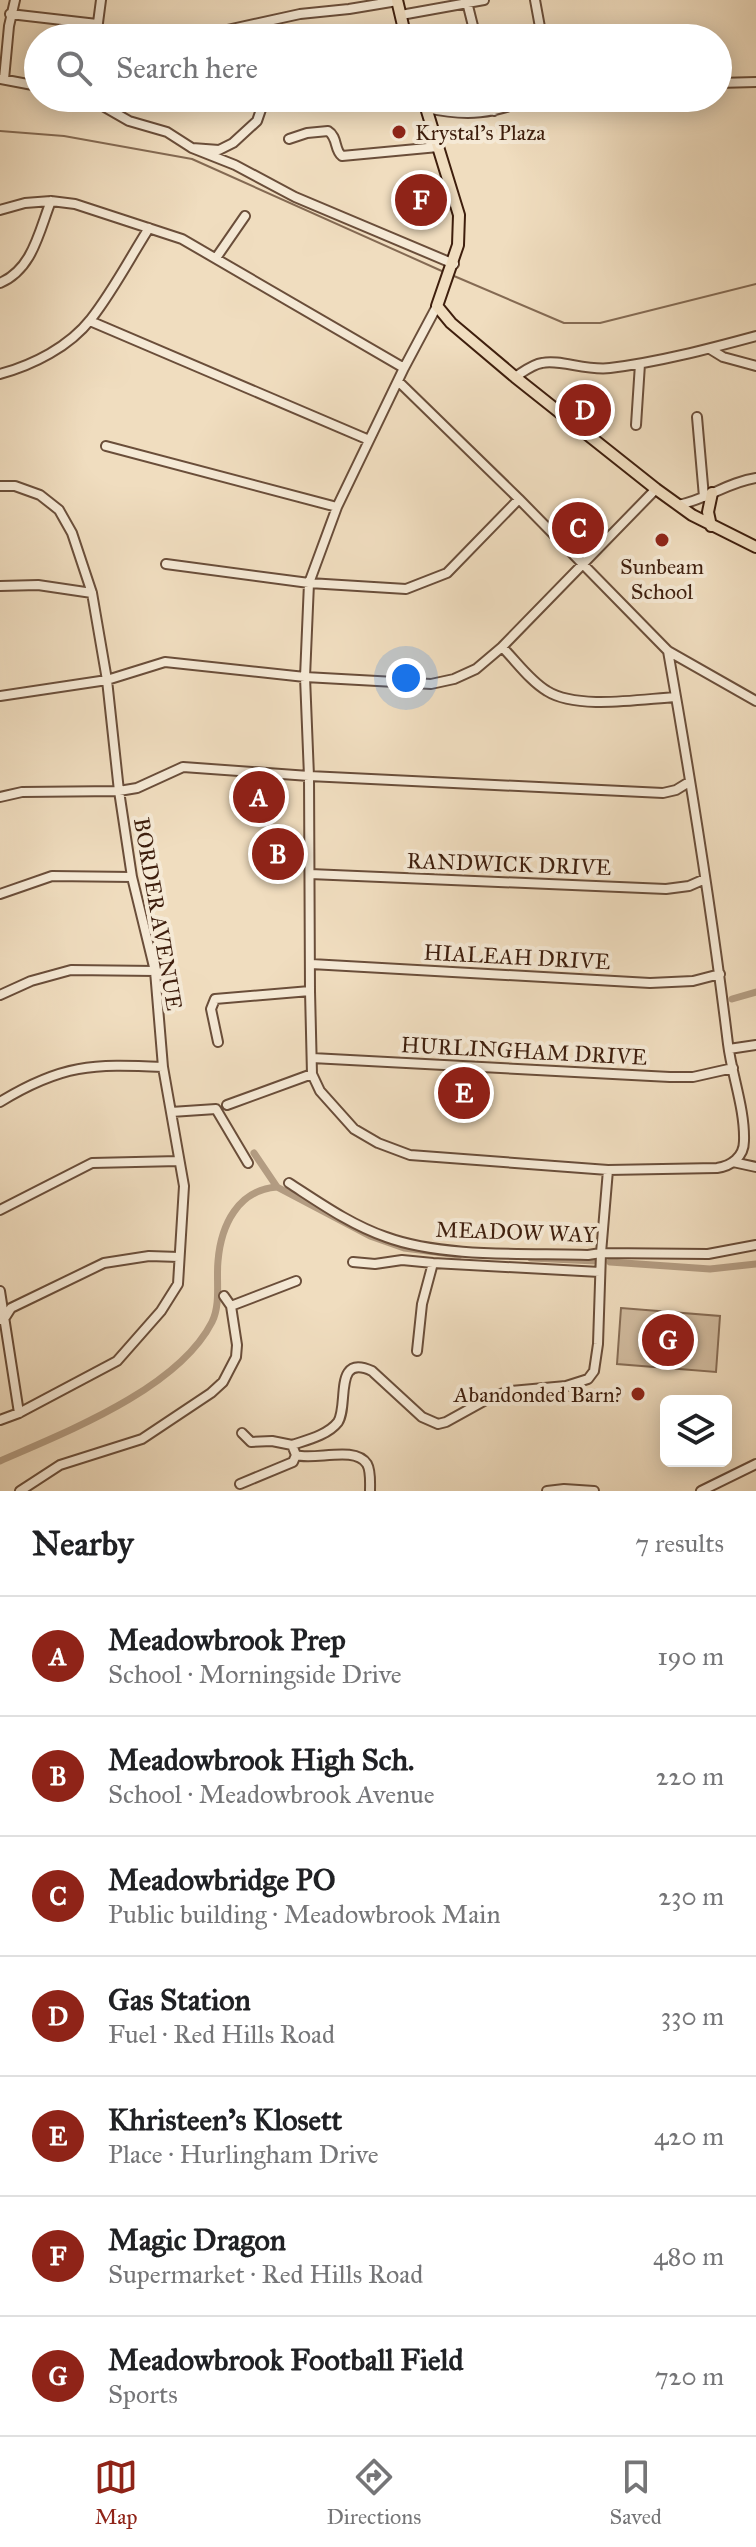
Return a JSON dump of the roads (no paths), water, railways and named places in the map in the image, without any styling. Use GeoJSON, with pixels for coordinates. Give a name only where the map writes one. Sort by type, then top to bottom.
{"type":"FeatureCollection","features":[{"type":"Feature","properties":{"kind":"main road"},"geometry":{"type":"LineString","coordinates":[[397,0],[403,24]]}},
{"type":"Feature","properties":{"kind":"main road"},"geometry":{"type":"LineString","coordinates":[[428,112],[459,215],[458,245],[437,306],[451,323],[515,377],[656,489],[692,515],[756,547]]}},
{"type":"Feature","properties":{"kind":"main road"},"geometry":{"type":"LineString","coordinates":[[708,495],[711,526]]}},
{"type":"Feature","properties":{"kind":"street"},"geometry":{"type":"LineString","coordinates":[[15,0],[4,25],[2,79],[24,83]]}},
{"type":"Feature","properties":{"kind":"street"},"geometry":{"type":"LineString","coordinates":[[98,24],[101,0]]}},
{"type":"Feature","properties":{"kind":"street"},"geometry":{"type":"LineString","coordinates":[[255,24],[397,0]]}},
{"type":"Feature","properties":{"kind":"street"},"geometry":{"type":"LineString","coordinates":[[401,15],[484,0]]}},
{"type":"Feature","properties":{"kind":"street"},"geometry":{"type":"LineString","coordinates":[[535,0],[539,24]]}},
{"type":"Feature","properties":{"kind":"street"},"geometry":{"type":"LineString","coordinates":[[467,2],[472,24]]}},
{"type":"Feature","properties":{"kind":"street"},"geometry":{"type":"LineString","coordinates":[[10,14],[61,24]]}},
{"type":"Feature","properties":{"kind":"street"},"geometry":{"type":"LineString","coordinates":[[732,83],[756,82]]}},
{"type":"Feature","properties":{"kind":"street"},"geometry":{"type":"LineString","coordinates":[[113,112],[129,121],[167,132],[192,148],[235,165],[295,197],[453,264]]}},
{"type":"Feature","properties":{"kind":"street"},"geometry":{"type":"LineString","coordinates":[[192,148],[219,150],[233,143],[257,121],[260,112]]}},
{"type":"Feature","properties":{"kind":"street"},"geometry":{"type":"LineString","coordinates":[[448,112],[480,112]]}},
{"type":"Feature","properties":{"kind":"street"},"geometry":{"type":"LineString","coordinates":[[289,139],[328,131],[334,135],[339,155],[345,156],[438,147]]}},
{"type":"Feature","properties":{"kind":"street"},"geometry":{"type":"LineString","coordinates":[[0,210],[25,203],[51,201],[75,204],[182,239],[404,368]]}},
{"type":"Feature","properties":{"kind":"street"},"geometry":{"type":"LineString","coordinates":[[0,283],[12,278],[24,266],[51,201]]}},
{"type":"Feature","properties":{"kind":"street"},"geometry":{"type":"LineString","coordinates":[[216,258],[245,216]]}},
{"type":"Feature","properties":{"kind":"street"},"geometry":{"type":"LineString","coordinates":[[0,374],[21,368],[55,351],[90,321],[149,228]]}},
{"type":"Feature","properties":{"kind":"street"},"geometry":{"type":"LineString","coordinates":[[437,306],[337,507],[309,583],[305,677],[312,1074],[320,1091],[354,1129],[378,1143],[410,1155],[608,1170],[717,1168],[733,1162],[740,1154],[745,1143],[668,651]]}},
{"type":"Feature","properties":{"kind":"street"},"geometry":{"type":"LineString","coordinates":[[90,321],[369,440]]}},
{"type":"Feature","properties":{"kind":"street"},"geometry":{"type":"LineString","coordinates":[[515,377],[539,363],[551,362],[587,369],[640,364],[756,336]]}},
{"type":"Feature","properties":{"kind":"street"},"geometry":{"type":"LineString","coordinates":[[710,349],[723,357],[756,366]]}},
{"type":"Feature","properties":{"kind":"street"},"geometry":{"type":"LineString","coordinates":[[636,425],[640,364]]}},
{"type":"Feature","properties":{"kind":"street"},"geometry":{"type":"LineString","coordinates":[[398,381],[668,651],[756,701]]}},
{"type":"Feature","properties":{"kind":"street"},"geometry":{"type":"LineString","coordinates":[[697,417],[708,495]]}},
{"type":"Feature","properties":{"kind":"street"},"geometry":{"type":"LineString","coordinates":[[106,446],[337,507]]}},
{"type":"Feature","properties":{"kind":"street"},"geometry":{"type":"LineString","coordinates":[[678,505],[733,483],[756,478]]}},
{"type":"Feature","properties":{"kind":"street","name":"BORDER AVENUE"},"geometry":{"type":"LineString","coordinates":[[0,486],[15,486],[40,495],[59,510],[72,533],[92,593],[107,680],[132,877],[155,971],[163,1067],[184,1186],[178,1284],[170,1297],[121,1357],[19,1413],[0,1420]]}},
{"type":"Feature","properties":{"kind":"street"},"geometry":{"type":"LineString","coordinates":[[0,696],[107,680],[165,662],[305,677],[431,684],[454,679],[476,669],[502,647],[656,489]]}},
{"type":"Feature","properties":{"kind":"street"},"geometry":{"type":"LineString","coordinates":[[166,564],[309,583],[406,589],[447,573],[519,499]]}},
{"type":"Feature","properties":{"kind":"street"},"geometry":{"type":"LineString","coordinates":[[0,586],[38,585],[92,593]]}},
{"type":"Feature","properties":{"kind":"street"},"geometry":{"type":"LineString","coordinates":[[502,647],[546,691],[558,696],[582,701],[676,697]]}},
{"type":"Feature","properties":{"kind":"street"},"geometry":{"type":"LineString","coordinates":[[0,797],[22,792],[119,791],[137,788],[183,767],[663,793],[689,782]]}},
{"type":"Feature","properties":{"kind":"street","name":"RANDWICK DRIVE"},"geometry":{"type":"LineString","coordinates":[[310,874],[666,889],[689,886],[705,879]]}},
{"type":"Feature","properties":{"kind":"street"},"geometry":{"type":"LineString","coordinates":[[0,894],[52,876],[132,877]]}},
{"type":"Feature","properties":{"kind":"street","name":"HIALEAH DRIVE"},"geometry":{"type":"LineString","coordinates":[[311,964],[650,983],[693,981],[720,974]]}},
{"type":"Feature","properties":{"kind":"street"},"geometry":{"type":"LineString","coordinates":[[0,995],[31,981],[71,970],[155,971]]}},
{"type":"Feature","properties":{"kind":"street"},"geometry":{"type":"LineString","coordinates":[[218,1042],[211,1009],[215,999],[310,991]]}},
{"type":"Feature","properties":{"kind":"street"},"geometry":{"type":"LineString","coordinates":[[729,1049],[756,1045]]}},
{"type":"Feature","properties":{"kind":"street","name":"HURLINGHAM DRIVE"},"geometry":{"type":"LineString","coordinates":[[312,1058],[670,1077],[693,1077],[733,1068]]}},
{"type":"Feature","properties":{"kind":"street"},"geometry":{"type":"LineString","coordinates":[[0,1102],[29,1084],[84,1066],[163,1067]]}},
{"type":"Feature","properties":{"kind":"street"},"geometry":{"type":"LineString","coordinates":[[227,1105],[312,1074]]}},
{"type":"Feature","properties":{"kind":"street"},"geometry":{"type":"LineString","coordinates":[[171,1112],[216,1109],[248,1163]]}},
{"type":"Feature","properties":{"kind":"street"},"geometry":{"type":"LineString","coordinates":[[0,1210],[92,1163],[179,1161]]}},
{"type":"Feature","properties":{"kind":"street"},"geometry":{"type":"LineString","coordinates":[[733,1162],[756,1167]]}},
{"type":"Feature","properties":{"kind":"street"},"geometry":{"type":"LineString","coordinates":[[242,1433],[251,1442],[272,1441],[292,1445],[335,1426],[341,1417],[344,1380],[353,1369],[372,1371],[422,1417],[438,1424],[493,1396],[511,1391],[566,1386],[588,1379],[594,1371],[598,1344],[608,1170]]}},
{"type":"Feature","properties":{"kind":"street","name":"MEADOW WAY"},"geometry":{"type":"LineString","coordinates":[[289,1183],[369,1231],[413,1245],[452,1251],[588,1255],[708,1254],[756,1245]]}},
{"type":"Feature","properties":{"kind":"street"},"geometry":{"type":"LineString","coordinates":[[2,1319],[11,1308],[104,1263],[149,1256],[179,1257]]}},
{"type":"Feature","properties":{"kind":"street"},"geometry":{"type":"LineString","coordinates":[[353,1262],[375,1264],[402,1260],[600,1272]]}},
{"type":"Feature","properties":{"kind":"street"},"geometry":{"type":"LineString","coordinates":[[417,1351],[422,1304],[433,1263]]}},
{"type":"Feature","properties":{"kind":"street"},"geometry":{"type":"LineString","coordinates":[[231,1306],[296,1281]]}},
{"type":"Feature","properties":{"kind":"street"},"geometry":{"type":"LineString","coordinates":[[0,1291],[19,1413]]}},
{"type":"Feature","properties":{"kind":"street"},"geometry":{"type":"LineString","coordinates":[[20,1491],[60,1465],[142,1439],[223,1382],[236,1357],[237,1345],[231,1306],[224,1296]]}},
{"type":"Feature","properties":{"kind":"street"},"geometry":{"type":"LineString","coordinates":[[240,1484],[293,1462],[296,1455],[292,1445]]}},
{"type":"Feature","properties":{"kind":"street"},"geometry":{"type":"LineString","coordinates":[[296,1455],[334,1454],[354,1456],[365,1461],[369,1466],[370,1491]]}},
{"type":"Feature","properties":{"kind":"street"},"geometry":{"type":"LineString","coordinates":[[701,1491],[756,1464]]}},
{"type":"Feature","properties":{"kind":"street"},"geometry":{"type":"LineString","coordinates":[[547,1491],[594,1491]]}},
{"type":"Feature","properties":{"kind":"waterway"},"geometry":{"type":"LineString","coordinates":[[0,131],[64,136],[192,159],[444,272]]}},
{"type":"Feature","properties":{"kind":"waterway"},"geometry":{"type":"LineString","coordinates":[[454,276],[564,323],[600,323],[756,284]]}},
{"type":"Feature","properties":{"kind":"waterway"},"geometry":{"type":"LineString","coordinates":[[732,999],[756,992]]}},
{"type":"Feature","properties":{"kind":"waterway"},"geometry":{"type":"LineString","coordinates":[[254,1153],[277,1187],[370,1236],[404,1248],[459,1255]]}},
{"type":"Feature","properties":{"kind":"waterway"},"geometry":{"type":"LineString","coordinates":[[0,1461],[118,1406],[174,1368],[196,1346],[215,1315],[220,1248],[234,1212],[252,1195],[277,1187]]}},
{"type":"Feature","properties":{"kind":"waterway"},"geometry":{"type":"LineString","coordinates":[[531,1258],[596,1261]]}},
{"type":"Feature","properties":{"kind":"waterway"},"geometry":{"type":"LineString","coordinates":[[610,1262],[710,1269],[756,1264]]}},
{"type":"Feature","properties":{"kind":"place","name":"Krystal's Plaza"},"geometry":{"type":"Point","coordinates":[399,132]}},
{"type":"Feature","properties":{"kind":"place","name":"Magic Dragon"},"geometry":{"type":"Point","coordinates":[421,200]}},
{"type":"Feature","properties":{"kind":"place","name":"Gas Station"},"geometry":{"type":"Point","coordinates":[585,410]}},
{"type":"Feature","properties":{"kind":"place","name":"Meadowbridge PO"},"geometry":{"type":"Point","coordinates":[578,528]}},
{"type":"Feature","properties":{"kind":"place","name":"Sunbeam School"},"geometry":{"type":"Point","coordinates":[662,540]}},
{"type":"Feature","properties":{"kind":"place","name":"Meadowbrook Prep"},"geometry":{"type":"Point","coordinates":[259,797]}},
{"type":"Feature","properties":{"kind":"place","name":"Meadowbrook High Sch."},"geometry":{"type":"Point","coordinates":[278,854]}},
{"type":"Feature","properties":{"kind":"place","name":"Khristeen's Klosett"},"geometry":{"type":"Point","coordinates":[464,1093]}},
{"type":"Feature","properties":{"kind":"place","name":"Meadowbrook Football Field"},"geometry":{"type":"Point","coordinates":[668,1340]}},
{"type":"Feature","properties":{"kind":"place","name":"Abandonded Barn?"},"geometry":{"type":"Point","coordinates":[638,1394]}}]}
